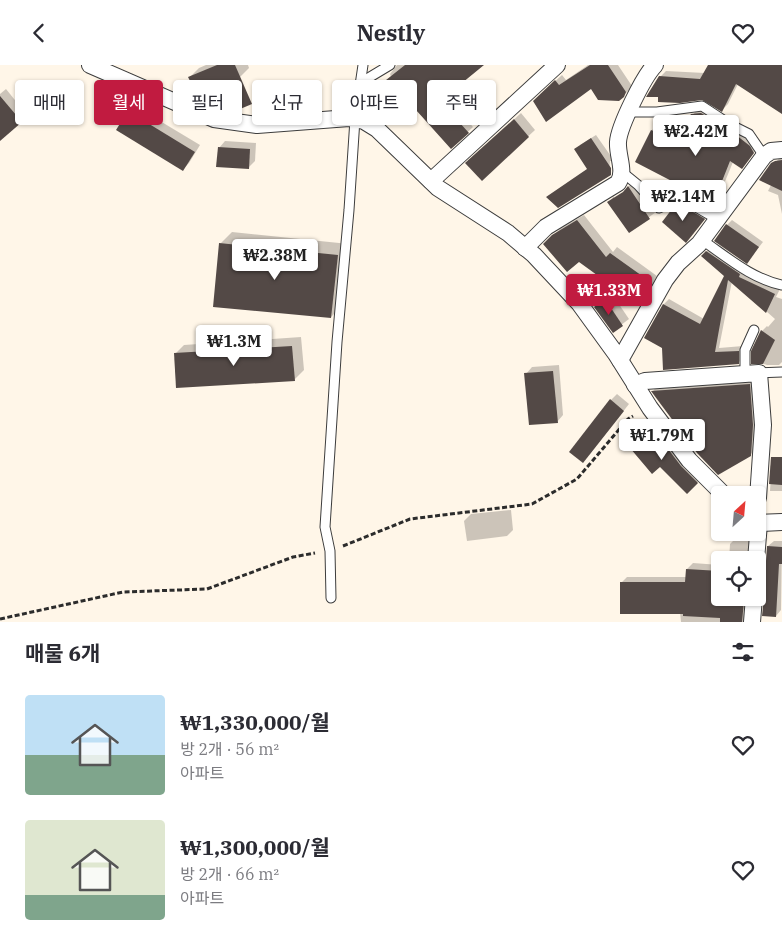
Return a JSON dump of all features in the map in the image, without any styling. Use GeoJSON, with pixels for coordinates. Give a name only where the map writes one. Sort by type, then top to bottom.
{"type":"FeatureCollection","features":[{"type":"Feature","properties":{"kind":"street"},"geometry":{"type":"LineString","coordinates":[[92,65],[214,119],[257,125],[332,119]]}},
{"type":"Feature","properties":{"kind":"street"},"geometry":{"type":"LineString","coordinates":[[431,181],[557,65]]}},
{"type":"Feature","properties":{"kind":"street"},"geometry":{"type":"LineString","coordinates":[[525,248],[546,227],[618,183],[621,179],[622,172],[618,145],[619,131],[655,65]]}},
{"type":"Feature","properties":{"kind":"street"},"geometry":{"type":"LineString","coordinates":[[370,125],[377,129],[438,188],[508,233],[562,284],[579,303],[620,360],[650,408],[688,460],[715,486]]}},
{"type":"Feature","properties":{"kind":"street"},"geometry":{"type":"LineString","coordinates":[[620,360],[665,279],[678,263],[702,240],[764,156],[771,151],[782,150]]}},
{"type":"Feature","properties":{"kind":"street"},"geometry":{"type":"LineString","coordinates":[[635,385],[645,381],[752,374],[763,425],[759,486]]}},
{"type":"Feature","properties":{"kind":"street"},"geometry":{"type":"LineString","coordinates":[[766,522],[782,522]]}},
{"type":"Feature","properties":{"kind":"street"},"geometry":{"type":"LineString","coordinates":[[752,622],[753,606]]}},
{"type":"Feature","properties":{"kind":"lane"},"geometry":{"type":"LineString","coordinates":[[360,80],[363,65]]}},
{"type":"Feature","properties":{"kind":"lane"},"geometry":{"type":"LineString","coordinates":[[365,80],[390,65]]}},
{"type":"Feature","properties":{"kind":"lane"},"geometry":{"type":"LineString","coordinates":[[628,112],[657,112],[702,106],[731,125],[750,134],[764,156]]}},
{"type":"Feature","properties":{"kind":"lane"},"geometry":{"type":"LineString","coordinates":[[331,598],[330,551],[325,527],[337,343],[355,125]]}},
{"type":"Feature","properties":{"kind":"lane"},"geometry":{"type":"LineString","coordinates":[[622,172],[638,185],[659,208],[684,200],[717,219]]}},
{"type":"Feature","properties":{"kind":"lane"},"geometry":{"type":"LineString","coordinates":[[702,240],[739,267],[760,278],[782,285]]}},
{"type":"Feature","properties":{"kind":"lane"},"geometry":{"type":"LineString","coordinates":[[754,330],[745,350],[752,374],[782,372]]}},
{"type":"Feature","properties":{"kind":"building"},"geometry":{"type":"Polygon","coordinates":[[[217,65],[235,65],[242,80],[190,80],[188,77],[217,65]]]}},
{"type":"Feature","properties":{"kind":"building"},"geometry":{"type":"Polygon","coordinates":[[[405,65],[484,65],[466,80],[427,80],[427,122],[417,111],[417,80],[386,80],[405,65]]]}},
{"type":"Feature","properties":{"kind":"building"},"geometry":{"type":"Polygon","coordinates":[[[590,65],[608,65],[626,92],[624,97],[619,101],[598,100],[591,89],[546,122],[533,101],[555,80],[559,85],[590,65]]]}},
{"type":"Feature","properties":{"kind":"building"},"geometry":{"type":"Polygon","coordinates":[[[708,65],[782,65],[782,114],[736,84],[722,112],[702,100],[680,103],[658,102],[658,97],[646,97],[659,76],[700,79],[708,65]]]}},
{"type":"Feature","properties":{"kind":"building"},"geometry":{"type":"Polygon","coordinates":[[[242,81],[252,104],[242,108],[242,81]]]}},
{"type":"Feature","properties":{"kind":"building"},"geometry":{"type":"Polygon","coordinates":[[[0,96],[15,114],[15,125],[19,125],[0,141],[0,96]]]}},
{"type":"Feature","properties":{"kind":"building"},"geometry":{"type":"Polygon","coordinates":[[[701,113],[736,135],[750,146],[754,153],[742,169],[730,161],[711,209],[685,194],[689,190],[635,162],[651,130],[673,140],[691,114],[701,113]]]}},
{"type":"Feature","properties":{"kind":"building"},"geometry":{"type":"Polygon","coordinates":[[[514,119],[529,137],[482,181],[465,163],[514,119]]]}},
{"type":"Feature","properties":{"kind":"building"},"geometry":{"type":"Polygon","coordinates":[[[119,125],[151,125],[195,152],[183,171],[116,130],[119,125]]]}},
{"type":"Feature","properties":{"kind":"building"},"geometry":{"type":"Polygon","coordinates":[[[429,125],[462,125],[469,133],[451,149],[429,125]]]}},
{"type":"Feature","properties":{"kind":"building"},"geometry":{"type":"Polygon","coordinates":[[[591,138],[611,168],[611,175],[558,208],[546,197],[587,169],[574,149],[591,138]]]}},
{"type":"Feature","properties":{"kind":"building"},"geometry":{"type":"Polygon","coordinates":[[[218,147],[250,149],[249,169],[216,167],[218,147]]]}},
{"type":"Feature","properties":{"kind":"building"},"geometry":{"type":"Polygon","coordinates":[[[782,160],[782,191],[759,180],[771,163],[782,160]]]}},
{"type":"Feature","properties":{"kind":"building"},"geometry":{"type":"Polygon","coordinates":[[[628,186],[650,219],[629,233],[607,202],[623,192],[628,186]]]}},
{"type":"Feature","properties":{"kind":"building"},"geometry":{"type":"Polygon","coordinates":[[[683,206],[705,219],[686,243],[662,222],[672,209],[683,206]]]}},
{"type":"Feature","properties":{"kind":"building"},"geometry":{"type":"Polygon","coordinates":[[[577,220],[606,257],[610,253],[652,283],[642,300],[619,291],[579,262],[567,272],[543,244],[552,235],[577,220]]]}},
{"type":"Feature","properties":{"kind":"building"},"geometry":{"type":"Polygon","coordinates":[[[726,224],[759,247],[747,264],[714,241],[726,224]]]}},
{"type":"Feature","properties":{"kind":"building"},"geometry":{"type":"Polygon","coordinates":[[[219,243],[338,255],[331,318],[213,307],[219,243]]]}},
{"type":"Feature","properties":{"kind":"building"},"geometry":{"type":"Polygon","coordinates":[[[706,251],[740,274],[739,277],[775,294],[766,313],[728,280],[715,352],[739,351],[739,364],[663,370],[662,348],[644,338],[663,304],[700,324],[724,276],[701,256],[706,251]]]}},
{"type":"Feature","properties":{"kind":"building"},"geometry":{"type":"Polygon","coordinates":[[[605,299],[623,326],[613,333],[594,307],[605,299]]]}},
{"type":"Feature","properties":{"kind":"building"},"geometry":{"type":"Polygon","coordinates":[[[761,330],[775,340],[763,364],[751,364],[751,351],[761,330]]]}},
{"type":"Feature","properties":{"kind":"building"},"geometry":{"type":"Polygon","coordinates":[[[292,346],[295,381],[176,388],[174,353],[292,346]]]}},
{"type":"Feature","properties":{"kind":"building"},"geometry":{"type":"Polygon","coordinates":[[[553,371],[558,423],[529,425],[524,373],[553,371]]]}},
{"type":"Feature","properties":{"kind":"building"},"geometry":{"type":"Polygon","coordinates":[[[750,384],[753,425],[751,456],[718,475],[697,453],[651,391],[750,384]]]}},
{"type":"Feature","properties":{"kind":"building"},"geometry":{"type":"Polygon","coordinates":[[[610,399],[624,411],[583,463],[569,452],[610,399]]]}},
{"type":"Feature","properties":{"kind":"building"},"geometry":{"type":"Polygon","coordinates":[[[650,431],[662,441],[681,466],[698,483],[687,494],[660,467],[652,474],[630,448],[650,431]]]}},
{"type":"Feature","properties":{"kind":"building"},"geometry":{"type":"Polygon","coordinates":[[[771,457],[782,457],[782,485],[769,484],[771,457]]]}},
{"type":"Feature","properties":{"kind":"building"},"geometry":{"type":"Polygon","coordinates":[[[767,546],[782,547],[782,564],[779,564],[776,617],[762,616],[763,606],[766,606],[767,546]]]}},
{"type":"Feature","properties":{"kind":"building"},"geometry":{"type":"Polygon","coordinates":[[[686,569],[711,570],[711,606],[744,606],[742,622],[720,622],[720,618],[683,616],[683,614],[620,614],[620,582],[685,582],[686,569]]]}}]}
